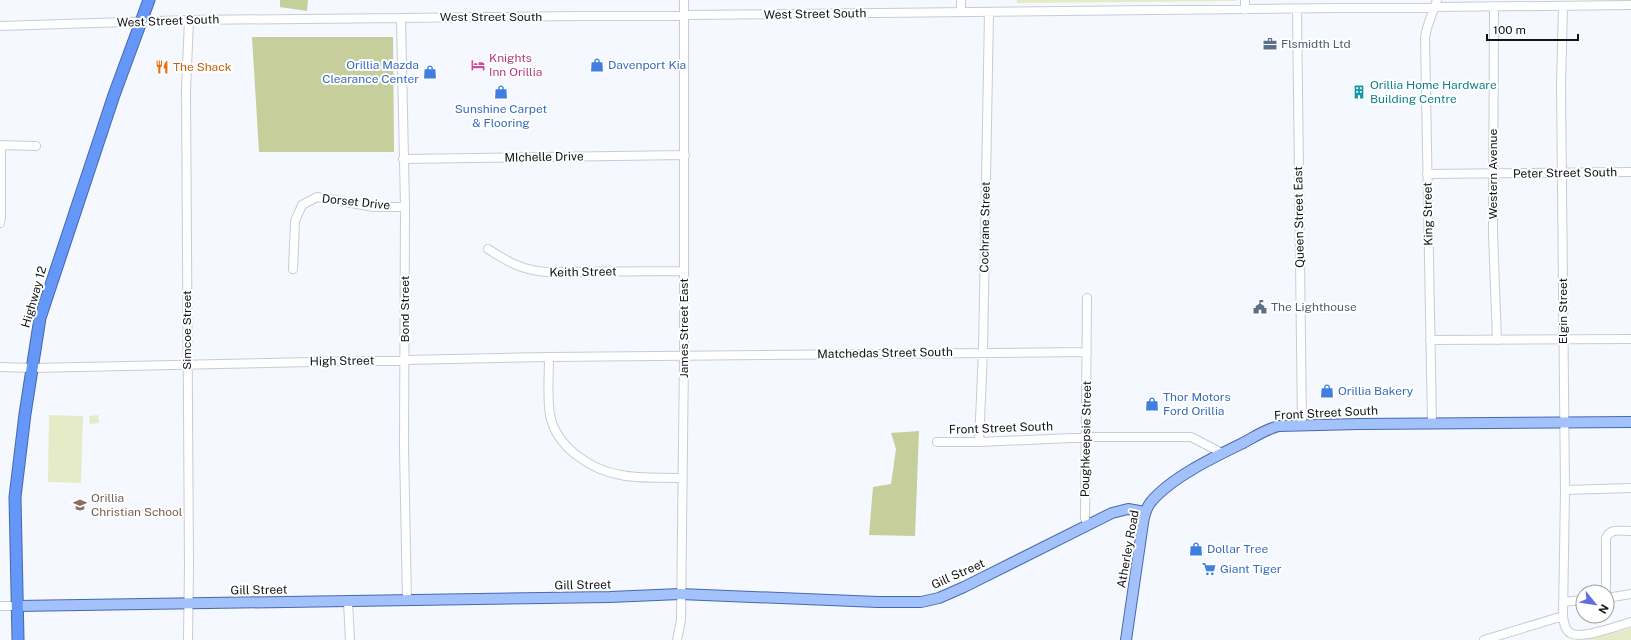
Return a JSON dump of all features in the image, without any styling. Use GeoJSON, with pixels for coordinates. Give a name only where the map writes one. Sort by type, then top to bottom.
{"type":"FeatureCollection","features":[{"type":"Feature","properties":{"kind":"highway","name":"Highway 12"},"geometry":{"type":"LineString","coordinates":[[18,640],[15,497],[40,318],[114,96],[149,0]]}},
{"type":"Feature","properties":{"kind":"main road","name":"Front Street South"},"geometry":{"type":"LineString","coordinates":[[1222,453],[1271,428],[1279,426],[1432,423],[1631,422]]}},
{"type":"Feature","properties":{"kind":"main road","name":"Atherley Road"},"geometry":{"type":"LineString","coordinates":[[1126,640],[1145,512],[1150,503],[1170,484],[1222,453]]}},
{"type":"Feature","properties":{"kind":"main road","name":"Gill Street"},"geometry":{"type":"LineString","coordinates":[[17,606],[406,601],[610,597],[680,594],[878,602],[921,602],[940,598],[964,587],[1112,513],[1125,509],[1145,512]]}},
{"type":"Feature","properties":{"kind":"street","name":"James Street East"},"geometry":{"type":"LineString","coordinates":[[677,640],[681,620],[680,594],[684,356],[684,0]]}},
{"type":"Feature","properties":{"kind":"street"},"geometry":{"type":"LineString","coordinates":[[961,0],[961,12]]}},
{"type":"Feature","properties":{"kind":"street"},"geometry":{"type":"LineString","coordinates":[[1245,0],[1245,10]]}},
{"type":"Feature","properties":{"kind":"street","name":"West Street South"},"geometry":{"type":"LineString","coordinates":[[0,26],[189,20],[1245,10],[1436,4],[1494,8],[1631,6]]}},
{"type":"Feature","properties":{"kind":"street","name":"King Street"},"geometry":{"type":"LineString","coordinates":[[1432,423],[1425,37],[1436,4]]}},
{"type":"Feature","properties":{"kind":"street","name":"Elgin Street"},"geometry":{"type":"LineString","coordinates":[[1562,7],[1560,85],[1565,490],[1563,616]]}},
{"type":"Feature","properties":{"kind":"street","name":"Western Avenue"},"geometry":{"type":"LineString","coordinates":[[1494,8],[1493,234],[1497,340]]}},
{"type":"Feature","properties":{"kind":"street","name":"Queen Street East"},"geometry":{"type":"LineString","coordinates":[[1297,9],[1302,425]]}},
{"type":"Feature","properties":{"kind":"street","name":"Cochrane Street"},"geometry":{"type":"LineString","coordinates":[[979,442],[983,352],[989,12]]}},
{"type":"Feature","properties":{"kind":"street","name":"Bond Street"},"geometry":{"type":"LineString","coordinates":[[401,18],[405,206],[404,448],[406,601]]}},
{"type":"Feature","properties":{"kind":"street","name":"Simcoe Street"},"geometry":{"type":"LineString","coordinates":[[188,640],[189,566],[186,90],[189,20]]}},
{"type":"Feature","properties":{"kind":"street"},"geometry":{"type":"LineString","coordinates":[[0,223],[0,145],[36,146]]}},
{"type":"Feature","properties":{"kind":"street","name":"MIchelle Drive"},"geometry":{"type":"LineString","coordinates":[[403,159],[685,154]]}},
{"type":"Feature","properties":{"kind":"street","name":"Peter Street South"},"geometry":{"type":"LineString","coordinates":[[1427,174],[1562,174],[1631,172]]}},
{"type":"Feature","properties":{"kind":"street","name":"Dorset Drive"},"geometry":{"type":"LineString","coordinates":[[293,269],[295,221],[302,205],[317,197],[374,207],[405,206]]}},
{"type":"Feature","properties":{"kind":"street","name":"Keith Street"},"geometry":{"type":"LineString","coordinates":[[488,249],[529,271],[684,271]]}},
{"type":"Feature","properties":{"kind":"street","name":"Poughkeepsie Street"},"geometry":{"type":"LineString","coordinates":[[1088,298],[1085,438],[1085,518],[1088,525]]}},
{"type":"Feature","properties":{"kind":"street"},"geometry":{"type":"LineString","coordinates":[[1430,340],[1631,339]]}},
{"type":"Feature","properties":{"kind":"street","name":"Matchedas Street South"},"geometry":{"type":"LineString","coordinates":[[684,356],[1087,352]]}},
{"type":"Feature","properties":{"kind":"street","name":"High Street"},"geometry":{"type":"LineString","coordinates":[[0,367],[32,368],[549,357],[684,356]]}},
{"type":"Feature","properties":{"kind":"street"},"geometry":{"type":"LineString","coordinates":[[549,357],[548,397],[551,416],[559,436],[573,452],[591,464],[611,473],[633,477],[682,478]]}},
{"type":"Feature","properties":{"kind":"street","name":"Front Street South"},"geometry":{"type":"LineString","coordinates":[[937,442],[1191,437],[1222,453]]}},
{"type":"Feature","properties":{"kind":"street"},"geometry":{"type":"LineString","coordinates":[[1565,490],[1631,488]]}},
{"type":"Feature","properties":{"kind":"street"},"geometry":{"type":"LineString","coordinates":[[1606,584],[1606,538],[1608,533],[1631,531]]}},
{"type":"Feature","properties":{"kind":"street"},"geometry":{"type":"LineString","coordinates":[[1615,597],[1631,594]]}},
{"type":"Feature","properties":{"kind":"street"},"geometry":{"type":"LineString","coordinates":[[1563,602],[1575,601]]}},
{"type":"Feature","properties":{"kind":"street"},"geometry":{"type":"LineString","coordinates":[[348,602],[350,640]]}},
{"type":"Feature","properties":{"kind":"street","name":"Gill Street"},"geometry":{"type":"LineString","coordinates":[[0,606],[17,606]]}},
{"type":"Feature","properties":{"kind":"street"},"geometry":{"type":"LineString","coordinates":[[1484,640],[1563,616],[1566,629],[1570,634],[1574,635],[1583,635],[1631,622]]}},
{"type":"Feature","properties":{"kind":"green space"},"geometry":{"type":"Polygon","coordinates":[[[280,0],[308,0],[307,11],[280,7],[280,0]]]}},
{"type":"Feature","properties":{"kind":"green space"},"geometry":{"type":"Polygon","coordinates":[[[1017,0],[1236,0],[1236,1],[1017,3],[1017,0]]]}},
{"type":"Feature","properties":{"kind":"green space"},"geometry":{"type":"Polygon","coordinates":[[[252,37],[393,37],[394,152],[259,152],[252,37]]]}},
{"type":"Feature","properties":{"kind":"green space"},"geometry":{"type":"Polygon","coordinates":[[[49,415],[83,416],[81,483],[48,482],[49,415]]]}},
{"type":"Feature","properties":{"kind":"green space"},"geometry":{"type":"Polygon","coordinates":[[[98,415],[99,423],[90,424],[89,416],[98,415]]]}},
{"type":"Feature","properties":{"kind":"green space"},"geometry":{"type":"Polygon","coordinates":[[[919,431],[915,536],[869,535],[873,487],[891,484],[896,449],[891,433],[919,431]]]}},
{"type":"Feature","properties":{"kind":"green space"},"geometry":{"type":"Polygon","coordinates":[[[1631,628],[1631,640],[1586,640],[1631,628]]]}},
{"type":"Feature","properties":{"kind":"place","name":"Flsmidth Ltd"},"geometry":{"type":"Point","coordinates":[1270,44]}},
{"type":"Feature","properties":{"kind":"place","name":"Knights Inn Orillia"},"geometry":{"type":"Point","coordinates":[478,65]}},
{"type":"Feature","properties":{"kind":"place","name":"Davenport Kia"},"geometry":{"type":"Point","coordinates":[597,65]}},
{"type":"Feature","properties":{"kind":"place","name":"The Shack"},"geometry":{"type":"Point","coordinates":[162,67]}},
{"type":"Feature","properties":{"kind":"place","name":"Orillia Mazda Clearance Center"},"geometry":{"type":"Point","coordinates":[430,72]}},
{"type":"Feature","properties":{"kind":"place","name":"Sunshine Carpet & Flooring"},"geometry":{"type":"Point","coordinates":[501,92]}},
{"type":"Feature","properties":{"kind":"place","name":"Orillia Home Hardware Building Centre"},"geometry":{"type":"Point","coordinates":[1359,92]}},
{"type":"Feature","properties":{"kind":"place","name":"The Lighthouse"},"geometry":{"type":"Point","coordinates":[1260,307]}},
{"type":"Feature","properties":{"kind":"place","name":"Orillia Bakery"},"geometry":{"type":"Point","coordinates":[1327,391]}},
{"type":"Feature","properties":{"kind":"place","name":"Thor Motors Ford Orillia"},"geometry":{"type":"Point","coordinates":[1152,404]}},
{"type":"Feature","properties":{"kind":"place","name":"Orillia Christian School"},"geometry":{"type":"Point","coordinates":[80,505]}},
{"type":"Feature","properties":{"kind":"place","name":"Dollar Tree"},"geometry":{"type":"Point","coordinates":[1196,549]}},
{"type":"Feature","properties":{"kind":"place","name":"Giant Tiger"},"geometry":{"type":"Point","coordinates":[1209,569]}}]}
